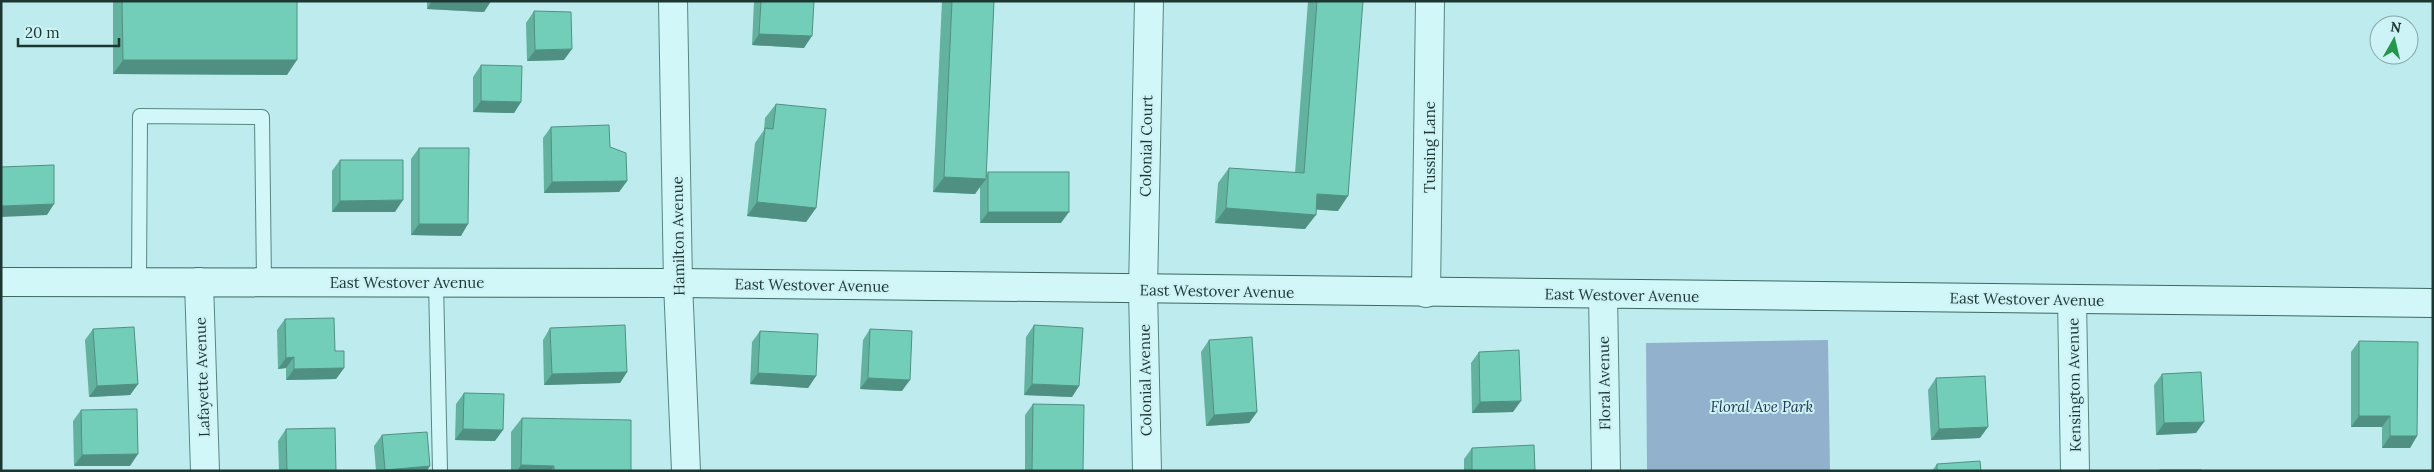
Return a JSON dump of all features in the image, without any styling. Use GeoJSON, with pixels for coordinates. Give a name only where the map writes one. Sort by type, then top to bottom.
{"type":"FeatureCollection","features":[{"type":"Feature","properties":{"kind":"main road","name":"Hamilton Avenue"},"geometry":{"type":"LineString","coordinates":[[673,1],[678,283],[686,471]]}},
{"type":"Feature","properties":{"kind":"main road","name":"Colonial Court"},"geometry":{"type":"LineString","coordinates":[[1143,290],[1149,1]]}},
{"type":"Feature","properties":{"kind":"main road","name":"Tussing Lane"},"geometry":{"type":"LineString","coordinates":[[1426,293],[1430,1]]}},
{"type":"Feature","properties":{"kind":"main road","name":"East Westover Avenue"},"geometry":{"type":"LineString","coordinates":[[1,282],[678,283],[1143,290],[2433,303]]}},
{"type":"Feature","properties":{"kind":"main road","name":"Lafayette Avenue"},"geometry":{"type":"LineString","coordinates":[[199,282],[204,471]]}},
{"type":"Feature","properties":{"kind":"main road","name":"Colonial Avenue"},"geometry":{"type":"LineString","coordinates":[[1143,290],[1147,471]]}},
{"type":"Feature","properties":{"kind":"main road","name":"Floral Avenue"},"geometry":{"type":"LineString","coordinates":[[1603,294],[1606,471]]}},
{"type":"Feature","properties":{"kind":"main road","name":"Kensington Avenue"},"geometry":{"type":"LineString","coordinates":[[2072,299],[2075,471]]}},
{"type":"Feature","properties":{"kind":"lane"},"geometry":{"type":"LineString","coordinates":[[139,282],[140,116],[262,117],[264,282]]}},
{"type":"Feature","properties":{"kind":"lane"},"geometry":{"type":"LineString","coordinates":[[436,282],[440,471]]}},
{"type":"Feature","properties":{"kind":"green space","name":"Floral Ave Park"},"geometry":{"type":"Polygon","coordinates":[[[1828,340],[1830,471],[1647,471],[1646,343],[1828,340]]]}},
{"type":"Feature","properties":{"kind":"building"},"geometry":{"type":"Polygon","coordinates":[[[122,1],[297,1],[297,60],[123,60],[122,1]]]}},
{"type":"Feature","properties":{"kind":"building"},"geometry":{"type":"Polygon","coordinates":[[[761,1],[814,1],[812,36],[759,34],[761,1]]]}},
{"type":"Feature","properties":{"kind":"building"},"geometry":{"type":"Polygon","coordinates":[[[952,1],[994,1],[986,179],[944,177],[952,1]]]}},
{"type":"Feature","properties":{"kind":"building"},"geometry":{"type":"Polygon","coordinates":[[[1317,1],[1363,1],[1348,196],[1317,194],[1316,215],[1226,208],[1229,168],[1304,173],[1317,1]]]}},
{"type":"Feature","properties":{"kind":"building"},"geometry":{"type":"Polygon","coordinates":[[[534,11],[571,12],[572,49],[535,50],[534,11]]]}},
{"type":"Feature","properties":{"kind":"building"},"geometry":{"type":"Polygon","coordinates":[[[481,65],[522,66],[521,102],[481,101],[481,65]]]}},
{"type":"Feature","properties":{"kind":"building"},"geometry":{"type":"Polygon","coordinates":[[[776,104],[826,109],[816,208],[757,202],[765,128],[773,129],[776,104]]]}},
{"type":"Feature","properties":{"kind":"building"},"geometry":{"type":"Polygon","coordinates":[[[609,125],[610,147],[626,153],[627,181],[552,182],[551,127],[609,125]]]}},
{"type":"Feature","properties":{"kind":"building"},"geometry":{"type":"Polygon","coordinates":[[[419,148],[469,148],[468,224],[419,224],[419,148]]]}},
{"type":"Feature","properties":{"kind":"building"},"geometry":{"type":"Polygon","coordinates":[[[340,160],[403,160],[403,200],[340,201],[340,160]]]}},
{"type":"Feature","properties":{"kind":"building"},"geometry":{"type":"Polygon","coordinates":[[[54,165],[54,204],[1,206],[1,167],[54,165]]]}},
{"type":"Feature","properties":{"kind":"building"},"geometry":{"type":"Polygon","coordinates":[[[988,172],[1069,172],[1069,212],[988,212],[988,172]]]}},
{"type":"Feature","properties":{"kind":"building"},"geometry":{"type":"Polygon","coordinates":[[[334,318],[335,351],[344,351],[344,368],[294,369],[294,357],[286,358],[285,319],[334,318]]]}},
{"type":"Feature","properties":{"kind":"building"},"geometry":{"type":"Polygon","coordinates":[[[625,325],[627,372],[552,374],[550,328],[625,325]]]}},
{"type":"Feature","properties":{"kind":"building"},"geometry":{"type":"Polygon","coordinates":[[[1034,325],[1083,328],[1079,386],[1032,384],[1034,325]]]}},
{"type":"Feature","properties":{"kind":"building"},"geometry":{"type":"Polygon","coordinates":[[[134,327],[138,384],[97,386],[93,329],[134,327]]]}},
{"type":"Feature","properties":{"kind":"building"},"geometry":{"type":"Polygon","coordinates":[[[870,329],[912,331],[910,380],[868,378],[870,329]]]}},
{"type":"Feature","properties":{"kind":"building"},"geometry":{"type":"Polygon","coordinates":[[[760,331],[818,334],[816,376],[758,373],[760,331]]]}},
{"type":"Feature","properties":{"kind":"building"},"geometry":{"type":"Polygon","coordinates":[[[1252,337],[1257,412],[1214,415],[1209,340],[1252,337]]]}},
{"type":"Feature","properties":{"kind":"building"},"geometry":{"type":"Polygon","coordinates":[[[2359,341],[2418,342],[2417,436],[2390,436],[2390,416],[2359,416],[2359,341]]]}},
{"type":"Feature","properties":{"kind":"building"},"geometry":{"type":"Polygon","coordinates":[[[1519,350],[1521,401],[1480,402],[1479,352],[1519,350]]]}},
{"type":"Feature","properties":{"kind":"building"},"geometry":{"type":"Polygon","coordinates":[[[2201,372],[2204,422],[2164,423],[2162,374],[2201,372]]]}},
{"type":"Feature","properties":{"kind":"building"},"geometry":{"type":"Polygon","coordinates":[[[1985,376],[1988,427],[1939,429],[1936,378],[1985,376]]]}},
{"type":"Feature","properties":{"kind":"building"},"geometry":{"type":"Polygon","coordinates":[[[464,393],[504,394],[503,430],[463,429],[464,393]]]}},
{"type":"Feature","properties":{"kind":"building"},"geometry":{"type":"Polygon","coordinates":[[[1033,404],[1084,405],[1083,471],[1032,471],[1033,404]]]}},
{"type":"Feature","properties":{"kind":"building"},"geometry":{"type":"Polygon","coordinates":[[[137,409],[138,454],[82,455],[81,410],[137,409]]]}},
{"type":"Feature","properties":{"kind":"building"},"geometry":{"type":"Polygon","coordinates":[[[522,418],[631,420],[631,471],[554,471],[554,466],[521,465],[522,418]]]}},
{"type":"Feature","properties":{"kind":"building"},"geometry":{"type":"Polygon","coordinates":[[[335,428],[336,471],[287,471],[286,429],[335,428]]]}},
{"type":"Feature","properties":{"kind":"building"},"geometry":{"type":"Polygon","coordinates":[[[427,432],[430,466],[385,470],[382,435],[427,432]]]}},
{"type":"Feature","properties":{"kind":"building"},"geometry":{"type":"Polygon","coordinates":[[[1534,445],[1535,471],[1472,471],[1472,448],[1534,445]]]}},
{"type":"Feature","properties":{"kind":"building"},"geometry":{"type":"Polygon","coordinates":[[[1980,461],[1981,471],[1937,471],[1937,464],[1980,461]]]}},
{"type":"Feature","properties":{"kind":"building"},"geometry":{"type":"Polygon","coordinates":[[[2201,470],[2201,471],[2160,471],[2201,470]]]}}]}
